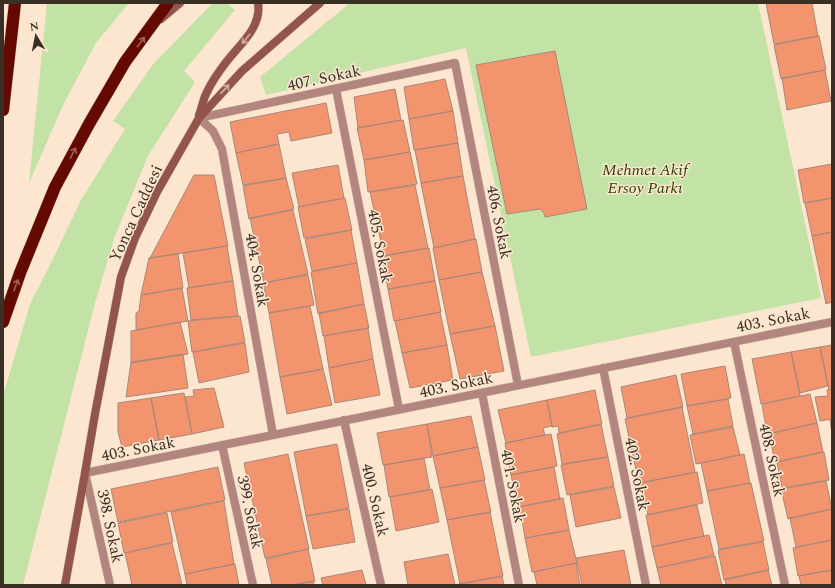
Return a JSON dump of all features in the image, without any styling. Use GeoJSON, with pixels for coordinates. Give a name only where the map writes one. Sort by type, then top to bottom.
{"type":"FeatureCollection","features":[{"type":"Feature","properties":{"kind":"highway"},"geometry":{"type":"LineString","coordinates":[[3,110],[15,3]]}},
{"type":"Feature","properties":{"kind":"highway"},"geometry":{"type":"LineString","coordinates":[[3,322],[20,273],[55,187],[88,124],[126,62],[168,3]]}},
{"type":"Feature","properties":{"kind":"main road"},"geometry":{"type":"LineString","coordinates":[[152,27],[180,3]]}},
{"type":"Feature","properties":{"kind":"main road"},"geometry":{"type":"LineString","coordinates":[[199,118],[206,93],[227,61],[250,35],[257,18],[259,7],[258,3]]}},
{"type":"Feature","properties":{"kind":"main road","name":"Yonca Caddesi"},"geometry":{"type":"LineString","coordinates":[[65,585],[121,277],[135,238],[157,192],[199,118],[242,71],[320,3]]}},
{"type":"Feature","properties":{"kind":"street","name":"407. Sokak"},"geometry":{"type":"LineString","coordinates":[[199,118],[455,63]]}},
{"type":"Feature","properties":{"kind":"street","name":"406. Sokak"},"geometry":{"type":"LineString","coordinates":[[455,63],[518,385]]}},
{"type":"Feature","properties":{"kind":"street","name":"405. Sokak"},"geometry":{"type":"LineString","coordinates":[[336,89],[399,410]]}},
{"type":"Feature","properties":{"kind":"street","name":"404. Sokak"},"geometry":{"type":"LineString","coordinates":[[199,118],[214,131],[222,149],[273,435]]}},
{"type":"Feature","properties":{"kind":"street","name":"403. Sokak"},"geometry":{"type":"LineString","coordinates":[[85,473],[832,322]]}},
{"type":"Feature","properties":{"kind":"street","name":"408. Sokak"},"geometry":{"type":"LineString","coordinates":[[734,342],[785,585]]}},
{"type":"Feature","properties":{"kind":"street","name":"402. Sokak"},"geometry":{"type":"LineString","coordinates":[[603,368],[646,585]]}},
{"type":"Feature","properties":{"kind":"street","name":"401. Sokak"},"geometry":{"type":"LineString","coordinates":[[482,393],[519,585]]}},
{"type":"Feature","properties":{"kind":"street","name":"400. Sokak"},"geometry":{"type":"LineString","coordinates":[[344,420],[381,585]]}},
{"type":"Feature","properties":{"kind":"street","name":"399. Sokak"},"geometry":{"type":"LineString","coordinates":[[222,445],[253,585]]}},
{"type":"Feature","properties":{"kind":"street","name":"398. Sokak"},"geometry":{"type":"LineString","coordinates":[[85,473],[110,585]]}},
{"type":"Feature","properties":{"kind":"green space"},"geometry":{"type":"Polygon","coordinates":[[[47,3],[129,3],[96,43],[64,103],[29,183],[47,3]]]}},
{"type":"Feature","properties":{"kind":"green space"},"geometry":{"type":"Polygon","coordinates":[[[213,3],[227,3],[235,10],[184,71],[195,82],[148,156],[115,236],[95,303],[23,585],[3,585],[3,396],[30,304],[81,200],[125,129],[113,121],[154,63],[213,3]]]}},
{"type":"Feature","properties":{"kind":"green space","name":"Mehmet Akif Ersoy Parkı"},"geometry":{"type":"Polygon","coordinates":[[[350,3],[758,3],[821,298],[531,357],[466,48],[266,95],[260,77],[350,3]]]}},
{"type":"Feature","properties":{"kind":"building"},"geometry":{"type":"Polygon","coordinates":[[[766,3],[812,3],[818,36],[774,44],[766,3]]]}},
{"type":"Feature","properties":{"kind":"building"},"geometry":{"type":"Polygon","coordinates":[[[819,36],[826,70],[781,79],[774,45],[819,36]]]}},
{"type":"Feature","properties":{"kind":"building"},"geometry":{"type":"Polygon","coordinates":[[[555,51],[587,209],[545,217],[544,213],[540,209],[507,214],[476,65],[555,51]]]}},
{"type":"Feature","properties":{"kind":"building"},"geometry":{"type":"Polygon","coordinates":[[[825,70],[831,101],[787,110],[782,78],[825,70]]]}},
{"type":"Feature","properties":{"kind":"building"},"geometry":{"type":"Polygon","coordinates":[[[445,79],[453,111],[409,119],[404,87],[445,79]]]}},
{"type":"Feature","properties":{"kind":"building"},"geometry":{"type":"Polygon","coordinates":[[[395,89],[401,120],[358,128],[354,97],[395,89]]]}},
{"type":"Feature","properties":{"kind":"building"},"geometry":{"type":"Polygon","coordinates":[[[326,103],[332,133],[291,141],[289,132],[277,134],[279,144],[236,153],[230,122],[326,103]]]}},
{"type":"Feature","properties":{"kind":"building"},"geometry":{"type":"Polygon","coordinates":[[[453,111],[458,143],[414,150],[409,119],[453,111]]]}},
{"type":"Feature","properties":{"kind":"building"},"geometry":{"type":"Polygon","coordinates":[[[403,120],[410,152],[364,160],[357,128],[403,120]]]}},
{"type":"Feature","properties":{"kind":"building"},"geometry":{"type":"Polygon","coordinates":[[[458,143],[463,176],[421,183],[415,150],[458,143]]]}},
{"type":"Feature","properties":{"kind":"building"},"geometry":{"type":"Polygon","coordinates":[[[279,144],[286,178],[243,185],[236,153],[279,144]]]}},
{"type":"Feature","properties":{"kind":"building"},"geometry":{"type":"Polygon","coordinates":[[[410,152],[417,184],[368,192],[364,160],[410,152]]]}},
{"type":"Feature","properties":{"kind":"building"},"geometry":{"type":"Polygon","coordinates":[[[832,164],[832,198],[804,203],[798,170],[832,164]]]}},
{"type":"Feature","properties":{"kind":"building"},"geometry":{"type":"Polygon","coordinates":[[[338,165],[344,198],[299,207],[292,173],[338,165]]]}},
{"type":"Feature","properties":{"kind":"building"},"geometry":{"type":"Polygon","coordinates":[[[194,175],[214,175],[228,246],[150,258],[194,175]]]}},
{"type":"Feature","properties":{"kind":"building"},"geometry":{"type":"Polygon","coordinates":[[[463,176],[475,239],[434,248],[421,183],[463,176]]]}},
{"type":"Feature","properties":{"kind":"building"},"geometry":{"type":"Polygon","coordinates":[[[286,178],[294,209],[249,219],[243,186],[286,178]]]}},
{"type":"Feature","properties":{"kind":"building"},"geometry":{"type":"Polygon","coordinates":[[[415,185],[428,248],[384,256],[370,192],[415,185]]]}},
{"type":"Feature","properties":{"kind":"building"},"geometry":{"type":"Polygon","coordinates":[[[345,198],[352,230],[304,238],[298,207],[345,198]]]}},
{"type":"Feature","properties":{"kind":"building"},"geometry":{"type":"Polygon","coordinates":[[[832,198],[832,232],[812,236],[805,203],[832,198]]]}},
{"type":"Feature","properties":{"kind":"building"},"geometry":{"type":"Polygon","coordinates":[[[293,210],[308,274],[264,283],[250,218],[293,210]]]}},
{"type":"Feature","properties":{"kind":"building"},"geometry":{"type":"Polygon","coordinates":[[[351,230],[357,263],[312,271],[305,239],[351,230]]]}},
{"type":"Feature","properties":{"kind":"building"},"geometry":{"type":"Polygon","coordinates":[[[832,232],[832,302],[826,304],[812,236],[832,232]]]}},
{"type":"Feature","properties":{"kind":"building"},"geometry":{"type":"Polygon","coordinates":[[[476,239],[482,272],[439,280],[433,248],[476,239]]]}},
{"type":"Feature","properties":{"kind":"building"},"geometry":{"type":"Polygon","coordinates":[[[227,246],[233,281],[189,288],[183,253],[227,246]]]}},
{"type":"Feature","properties":{"kind":"building"},"geometry":{"type":"Polygon","coordinates":[[[429,248],[435,281],[388,289],[382,256],[429,248]]]}},
{"type":"Feature","properties":{"kind":"building"},"geometry":{"type":"Polygon","coordinates":[[[178,254],[183,288],[141,295],[149,258],[178,254]]]}},
{"type":"Feature","properties":{"kind":"building"},"geometry":{"type":"Polygon","coordinates":[[[357,263],[364,304],[318,314],[311,272],[357,263]]]}},
{"type":"Feature","properties":{"kind":"building"},"geometry":{"type":"Polygon","coordinates":[[[482,272],[495,326],[450,334],[439,280],[482,272]]]}},
{"type":"Feature","properties":{"kind":"building"},"geometry":{"type":"Polygon","coordinates":[[[308,275],[314,305],[269,313],[263,283],[308,275]]]}},
{"type":"Feature","properties":{"kind":"building"},"geometry":{"type":"Polygon","coordinates":[[[233,281],[238,316],[191,320],[187,288],[233,281]]]}},
{"type":"Feature","properties":{"kind":"building"},"geometry":{"type":"Polygon","coordinates":[[[435,281],[441,312],[394,321],[388,289],[435,281]]]}},
{"type":"Feature","properties":{"kind":"building"},"geometry":{"type":"Polygon","coordinates":[[[182,288],[188,321],[136,330],[136,313],[139,311],[141,295],[182,288]]]}},
{"type":"Feature","properties":{"kind":"building"},"geometry":{"type":"Polygon","coordinates":[[[364,304],[369,328],[323,336],[319,313],[364,304]]]}},
{"type":"Feature","properties":{"kind":"building"},"geometry":{"type":"Polygon","coordinates":[[[310,306],[323,369],[280,377],[269,313],[310,306]]]}},
{"type":"Feature","properties":{"kind":"building"},"geometry":{"type":"Polygon","coordinates":[[[440,312],[447,345],[402,353],[395,321],[440,312]]]}},
{"type":"Feature","properties":{"kind":"building"},"geometry":{"type":"Polygon","coordinates":[[[240,316],[245,342],[192,352],[188,321],[240,316]]]}},
{"type":"Feature","properties":{"kind":"building"},"geometry":{"type":"Polygon","coordinates":[[[180,322],[188,354],[131,363],[131,331],[180,322]]]}},
{"type":"Feature","properties":{"kind":"building"},"geometry":{"type":"Polygon","coordinates":[[[495,326],[504,371],[460,379],[450,334],[495,326]]]}},
{"type":"Feature","properties":{"kind":"building"},"geometry":{"type":"Polygon","coordinates":[[[368,328],[373,359],[329,368],[324,336],[368,328]]]}},
{"type":"Feature","properties":{"kind":"building"},"geometry":{"type":"Polygon","coordinates":[[[245,343],[249,372],[199,383],[193,352],[245,343]]]}},
{"type":"Feature","properties":{"kind":"building"},"geometry":{"type":"Polygon","coordinates":[[[447,345],[453,380],[410,388],[402,353],[447,345]]]}},
{"type":"Feature","properties":{"kind":"building"},"geometry":{"type":"Polygon","coordinates":[[[832,345],[832,389],[829,390],[820,347],[832,345]]]}},
{"type":"Feature","properties":{"kind":"building"},"geometry":{"type":"Polygon","coordinates":[[[820,347],[828,386],[800,393],[791,352],[820,347]]]}},
{"type":"Feature","properties":{"kind":"building"},"geometry":{"type":"Polygon","coordinates":[[[791,352],[800,396],[761,404],[752,359],[791,352]]]}},
{"type":"Feature","properties":{"kind":"building"},"geometry":{"type":"Polygon","coordinates":[[[183,354],[188,388],[126,397],[131,362],[183,354]]]}},
{"type":"Feature","properties":{"kind":"building"},"geometry":{"type":"Polygon","coordinates":[[[373,359],[380,395],[335,403],[329,368],[373,359]]]}},
{"type":"Feature","properties":{"kind":"building"},"geometry":{"type":"Polygon","coordinates":[[[725,366],[731,398],[687,406],[681,374],[725,366]]]}},
{"type":"Feature","properties":{"kind":"building"},"geometry":{"type":"Polygon","coordinates":[[[323,369],[332,405],[287,414],[280,377],[323,369]]]}},
{"type":"Feature","properties":{"kind":"building"},"geometry":{"type":"Polygon","coordinates":[[[676,375],[683,407],[627,418],[621,387],[676,375]]]}},
{"type":"Feature","properties":{"kind":"building"},"geometry":{"type":"Polygon","coordinates":[[[214,388],[224,427],[192,434],[185,397],[194,396],[193,390],[214,388]]]}},
{"type":"Feature","properties":{"kind":"building"},"geometry":{"type":"Polygon","coordinates":[[[832,389],[832,419],[820,421],[815,397],[828,396],[827,390],[832,389]]]}},
{"type":"Feature","properties":{"kind":"building"},"geometry":{"type":"Polygon","coordinates":[[[595,390],[602,424],[559,433],[558,426],[552,427],[547,400],[595,390]]]}},
{"type":"Feature","properties":{"kind":"building"},"geometry":{"type":"Polygon","coordinates":[[[184,393],[192,434],[159,440],[151,398],[184,393]]]}},
{"type":"Feature","properties":{"kind":"building"},"geometry":{"type":"Polygon","coordinates":[[[810,394],[817,423],[767,434],[762,404],[810,394]]]}},
{"type":"Feature","properties":{"kind":"building"},"geometry":{"type":"Polygon","coordinates":[[[151,398],[159,440],[122,447],[118,432],[118,403],[151,398]]]}},
{"type":"Feature","properties":{"kind":"building"},"geometry":{"type":"Polygon","coordinates":[[[728,399],[733,426],[693,434],[687,406],[728,399]]]}},
{"type":"Feature","properties":{"kind":"building"},"geometry":{"type":"Polygon","coordinates":[[[547,400],[552,426],[543,428],[545,435],[506,443],[498,410],[547,400]]]}},
{"type":"Feature","properties":{"kind":"building"},"geometry":{"type":"Polygon","coordinates":[[[682,407],[695,472],[639,483],[625,419],[682,407]]]}},
{"type":"Feature","properties":{"kind":"building"},"geometry":{"type":"Polygon","coordinates":[[[471,416],[478,447],[433,456],[427,424],[471,416]]]}},
{"type":"Feature","properties":{"kind":"building"},"geometry":{"type":"Polygon","coordinates":[[[830,420],[832,420],[832,434],[830,420]]]}},
{"type":"Feature","properties":{"kind":"building"},"geometry":{"type":"Polygon","coordinates":[[[817,423],[823,452],[775,462],[769,434],[817,423]]]}},
{"type":"Feature","properties":{"kind":"building"},"geometry":{"type":"Polygon","coordinates":[[[427,424],[432,457],[383,465],[377,433],[427,424]]]}},
{"type":"Feature","properties":{"kind":"building"},"geometry":{"type":"Polygon","coordinates":[[[601,424],[608,457],[562,464],[557,434],[601,424]]]}},
{"type":"Feature","properties":{"kind":"building"},"geometry":{"type":"Polygon","coordinates":[[[733,427],[740,455],[696,464],[690,435],[733,427]]]}},
{"type":"Feature","properties":{"kind":"building"},"geometry":{"type":"Polygon","coordinates":[[[551,434],[557,466],[511,475],[505,443],[551,434]]]}},
{"type":"Feature","properties":{"kind":"building"},"geometry":{"type":"Polygon","coordinates":[[[337,444],[349,508],[306,516],[294,452],[337,444]]]}},
{"type":"Feature","properties":{"kind":"building"},"geometry":{"type":"Polygon","coordinates":[[[478,447],[485,480],[440,488],[433,456],[478,447]]]}},
{"type":"Feature","properties":{"kind":"building"},"geometry":{"type":"Polygon","coordinates":[[[824,452],[829,480],[782,488],[777,462],[824,452]]]}},
{"type":"Feature","properties":{"kind":"building"},"geometry":{"type":"Polygon","coordinates":[[[288,454],[309,549],[265,558],[244,463],[288,454]]]}},
{"type":"Feature","properties":{"kind":"building"},"geometry":{"type":"Polygon","coordinates":[[[744,454],[750,483],[707,491],[701,463],[744,454]]]}},
{"type":"Feature","properties":{"kind":"building"},"geometry":{"type":"Polygon","coordinates":[[[608,457],[614,486],[567,495],[561,465],[608,457]]]}},
{"type":"Feature","properties":{"kind":"building"},"geometry":{"type":"Polygon","coordinates":[[[424,458],[430,490],[389,497],[384,465],[424,458]]]}},
{"type":"Feature","properties":{"kind":"building"},"geometry":{"type":"Polygon","coordinates":[[[218,467],[225,500],[118,522],[111,489],[218,467]]]}},
{"type":"Feature","properties":{"kind":"building"},"geometry":{"type":"Polygon","coordinates":[[[554,467],[560,499],[518,507],[511,475],[554,467]]]}},
{"type":"Feature","properties":{"kind":"building"},"geometry":{"type":"Polygon","coordinates":[[[697,472],[703,503],[648,515],[641,483],[697,472]]]}},
{"type":"Feature","properties":{"kind":"building"},"geometry":{"type":"Polygon","coordinates":[[[484,480],[491,512],[447,520],[440,488],[484,480]]]}},
{"type":"Feature","properties":{"kind":"building"},"geometry":{"type":"Polygon","coordinates":[[[826,481],[832,509],[788,519],[781,489],[826,481]]]}},
{"type":"Feature","properties":{"kind":"building"},"geometry":{"type":"Polygon","coordinates":[[[751,483],[764,541],[719,549],[707,491],[751,483]]]}},
{"type":"Feature","properties":{"kind":"building"},"geometry":{"type":"Polygon","coordinates":[[[614,487],[621,518],[576,527],[570,495],[614,487]]]}},
{"type":"Feature","properties":{"kind":"building"},"geometry":{"type":"Polygon","coordinates":[[[432,489],[439,522],[396,531],[390,497],[432,489]]]}},
{"type":"Feature","properties":{"kind":"building"},"geometry":{"type":"Polygon","coordinates":[[[563,498],[569,530],[525,538],[520,507],[563,498]]]}},
{"type":"Feature","properties":{"kind":"building"},"geometry":{"type":"Polygon","coordinates":[[[224,501],[234,564],[185,574],[171,512],[224,501]]]}},
{"type":"Feature","properties":{"kind":"building"},"geometry":{"type":"Polygon","coordinates":[[[697,505],[704,536],[652,547],[646,515],[697,505]]]}},
{"type":"Feature","properties":{"kind":"building"},"geometry":{"type":"Polygon","coordinates":[[[349,509],[355,542],[313,549],[306,516],[349,509]]]}},
{"type":"Feature","properties":{"kind":"building"},"geometry":{"type":"Polygon","coordinates":[[[832,509],[832,540],[796,547],[790,518],[832,509]]]}},
{"type":"Feature","properties":{"kind":"building"},"geometry":{"type":"Polygon","coordinates":[[[490,512],[503,576],[460,584],[447,520],[490,512]]]}},
{"type":"Feature","properties":{"kind":"building"},"geometry":{"type":"Polygon","coordinates":[[[167,513],[173,542],[124,553],[118,523],[167,513]]]}},
{"type":"Feature","properties":{"kind":"building"},"geometry":{"type":"Polygon","coordinates":[[[569,530],[577,563],[532,572],[525,538],[569,530]]]}},
{"type":"Feature","properties":{"kind":"building"},"geometry":{"type":"Polygon","coordinates":[[[709,535],[714,555],[657,568],[652,547],[709,535]]]}},
{"type":"Feature","properties":{"kind":"building"},"geometry":{"type":"Polygon","coordinates":[[[832,540],[832,570],[798,576],[793,548],[832,540]]]}},
{"type":"Feature","properties":{"kind":"building"},"geometry":{"type":"Polygon","coordinates":[[[763,542],[769,570],[724,580],[718,550],[763,542]]]}},
{"type":"Feature","properties":{"kind":"building"},"geometry":{"type":"Polygon","coordinates":[[[172,543],[182,585],[132,585],[125,553],[172,543]]]}},
{"type":"Feature","properties":{"kind":"building"},"geometry":{"type":"Polygon","coordinates":[[[308,549],[315,581],[293,585],[272,585],[266,559],[308,549]]]}},
{"type":"Feature","properties":{"kind":"building"},"geometry":{"type":"Polygon","coordinates":[[[624,550],[631,585],[582,585],[576,558],[624,550]]]}},
{"type":"Feature","properties":{"kind":"building"},"geometry":{"type":"Polygon","coordinates":[[[448,554],[455,585],[408,585],[404,562],[448,554]]]}},
{"type":"Feature","properties":{"kind":"building"},"geometry":{"type":"Polygon","coordinates":[[[715,556],[722,585],[661,585],[657,568],[715,556]]]}},
{"type":"Feature","properties":{"kind":"building"},"geometry":{"type":"Polygon","coordinates":[[[576,563],[580,585],[537,585],[534,572],[576,563]]]}},
{"type":"Feature","properties":{"kind":"building"},"geometry":{"type":"Polygon","coordinates":[[[235,564],[239,585],[187,585],[185,574],[235,564]]]}},
{"type":"Feature","properties":{"kind":"building"},"geometry":{"type":"Polygon","coordinates":[[[362,570],[366,585],[323,585],[321,578],[362,570]]]}},
{"type":"Feature","properties":{"kind":"building"},"geometry":{"type":"Polygon","coordinates":[[[768,570],[772,585],[726,585],[725,579],[768,570]]]}},
{"type":"Feature","properties":{"kind":"building"},"geometry":{"type":"Polygon","coordinates":[[[832,570],[832,585],[801,585],[799,576],[832,570]]]}},
{"type":"Feature","properties":{"kind":"building"},"geometry":{"type":"Polygon","coordinates":[[[502,576],[504,585],[458,585],[458,584],[502,576]]]}},
{"type":"Feature","properties":{"kind":"building"},"geometry":{"type":"Polygon","coordinates":[[[313,581],[314,585],[293,585],[313,581]]]}}]}
